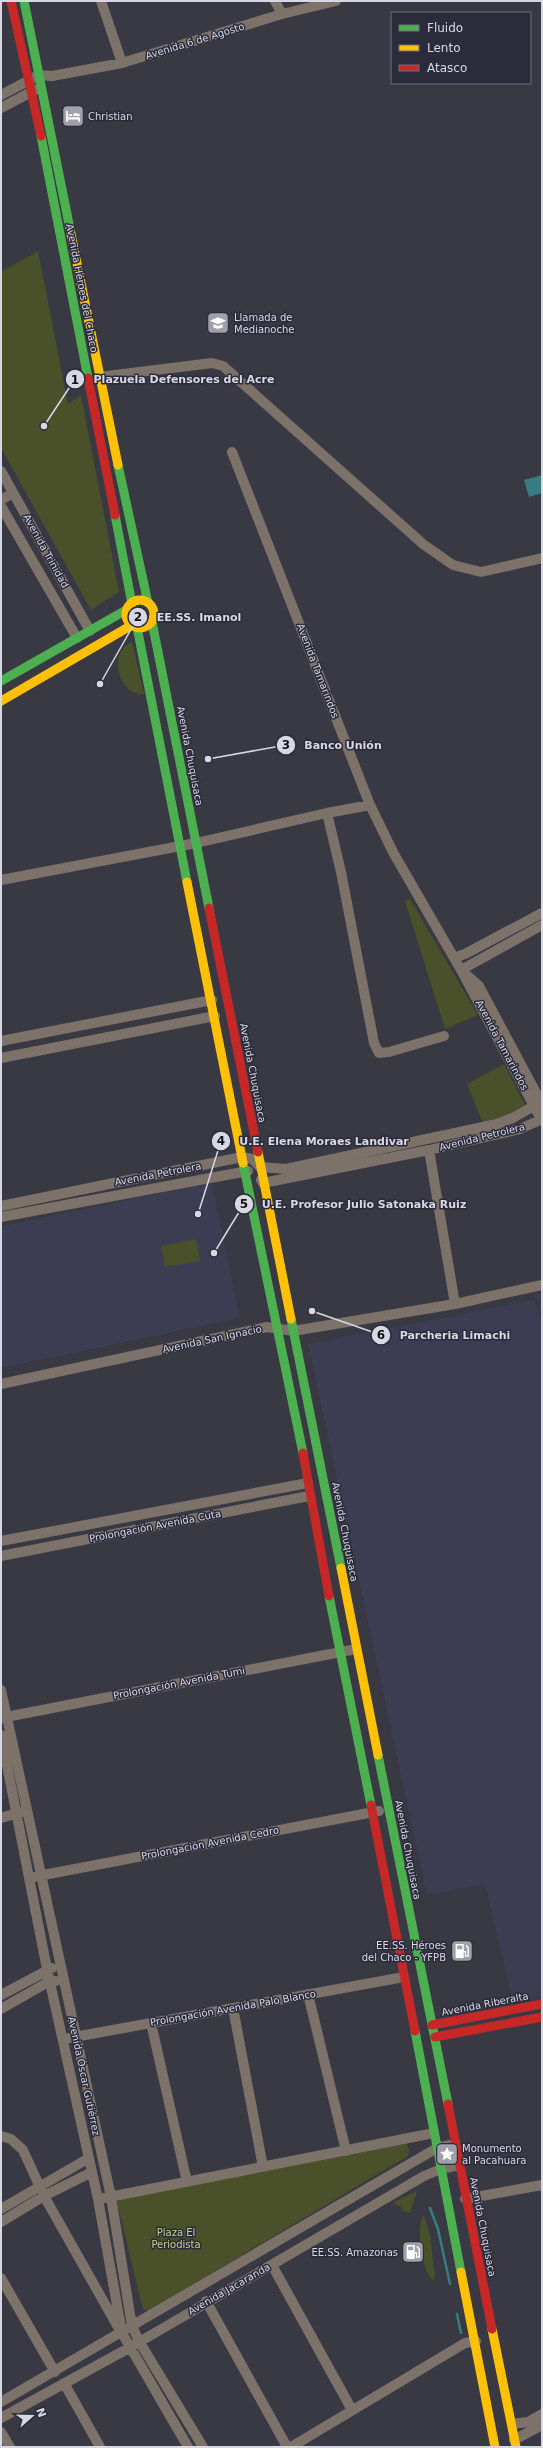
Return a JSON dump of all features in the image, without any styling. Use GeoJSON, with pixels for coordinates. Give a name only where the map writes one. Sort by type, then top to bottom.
{"type":"FeatureCollection","features":[{"type":"Feature","properties":{"kind":"main road","name":"Avenida Héroes del Chaco"},"geometry":{"type":"LineString","coordinates":[[11,1],[35,77],[42,87],[99,377],[148,603]]}},
{"type":"Feature","properties":{"kind":"main road","name":"Avenida Héroes del Chaco"},"geometry":{"type":"LineString","coordinates":[[24,1],[35,77],[32,91],[130,607]]}},
{"type":"Feature","properties":{"kind":"main road"},"geometry":{"type":"LineString","coordinates":[[1,681],[140,601],[148,603],[153,610],[152,622],[145,627],[134,626],[1,701]]}},
{"type":"Feature","properties":{"kind":"main road"},"geometry":{"type":"LineString","coordinates":[[130,607],[127,618],[134,626],[181,846],[244,1170],[302,1446],[339,1652],[373,1812],[441,2169],[476,2341],[495,2447]]}},
{"type":"Feature","properties":{"kind":"main road","name":"Avenida Chuquisaca"},"geometry":{"type":"LineString","coordinates":[[152,622],[388,1810],[435,2037],[465,2200],[515,2444]]}},
{"type":"Feature","properties":{"kind":"main road","name":"Avenida Riberalta"},"geometry":{"type":"LineString","coordinates":[[432,2025],[542,2004]]}},
{"type":"Feature","properties":{"kind":"main road"},"geometry":{"type":"LineString","coordinates":[[435,2037],[542,2017]]}},
{"type":"Feature","properties":{"kind":"street"},"geometry":{"type":"LineString","coordinates":[[101,1],[122,63]]}},
{"type":"Feature","properties":{"kind":"street"},"geometry":{"type":"LineString","coordinates":[[275,1],[282,14]]}},
{"type":"Feature","properties":{"kind":"street","name":"Avenida 6 de Agosto"},"geometry":{"type":"LineString","coordinates":[[35,77],[52,76],[122,63],[282,14],[336,1]]}},
{"type":"Feature","properties":{"kind":"street"},"geometry":{"type":"LineString","coordinates":[[1,108],[42,87],[52,76]]}},
{"type":"Feature","properties":{"kind":"street"},"geometry":{"type":"LineString","coordinates":[[1,95],[35,77]]}},
{"type":"Feature","properties":{"kind":"street"},"geometry":{"type":"LineString","coordinates":[[99,377],[212,363],[223,366],[423,544],[453,565],[481,572],[542,558]]}},
{"type":"Feature","properties":{"kind":"street","name":"Avenida Tamarindos"},"geometry":{"type":"LineString","coordinates":[[232,452],[370,805],[394,854],[461,970],[479,986],[540,1103],[542,1119]]}},
{"type":"Feature","properties":{"kind":"street","name":"Avenida Trinidad"},"geometry":{"type":"LineString","coordinates":[[1,471],[90,631]]}},
{"type":"Feature","properties":{"kind":"street"},"geometry":{"type":"LineString","coordinates":[[1,500],[13,493]]}},
{"type":"Feature","properties":{"kind":"street","name":"Avenida Trinidad"},"geometry":{"type":"LineString","coordinates":[[1,506],[77,638]]}},
{"type":"Feature","properties":{"kind":"street"},"geometry":{"type":"LineString","coordinates":[[1,880],[196,843],[370,805]]}},
{"type":"Feature","properties":{"kind":"street"},"geometry":{"type":"LineString","coordinates":[[328,813],[374,1043],[379,1053],[389,1052],[444,1036]]}},
{"type":"Feature","properties":{"kind":"street"},"geometry":{"type":"LineString","coordinates":[[454,958],[465,954],[542,913]]}},
{"type":"Feature","properties":{"kind":"street"},"geometry":{"type":"LineString","coordinates":[[461,970],[542,925]]}},
{"type":"Feature","properties":{"kind":"street"},"geometry":{"type":"LineString","coordinates":[[1,1041],[212,1000]]}},
{"type":"Feature","properties":{"kind":"street"},"geometry":{"type":"LineString","coordinates":[[1,1058],[215,1016]]}},
{"type":"Feature","properties":{"kind":"street","name":"Avenida Petrolera"},"geometry":{"type":"LineString","coordinates":[[1,1206],[242,1157],[252,1159],[260,1167],[286,1169],[389,1145],[497,1124],[513,1118],[540,1103]]}},
{"type":"Feature","properties":{"kind":"street","name":"Avenida Petrolera"},"geometry":{"type":"LineString","coordinates":[[263,1183],[429,1150],[520,1129],[542,1119]]}},
{"type":"Feature","properties":{"kind":"street"},"geometry":{"type":"LineString","coordinates":[[389,1145],[392,1158]]}},
{"type":"Feature","properties":{"kind":"street"},"geometry":{"type":"LineString","coordinates":[[429,1150],[455,1304]]}},
{"type":"Feature","properties":{"kind":"street"},"geometry":{"type":"LineString","coordinates":[[244,1170],[253,1172],[263,1183]]}},
{"type":"Feature","properties":{"kind":"street","name":"Avenida Petrolera"},"geometry":{"type":"LineString","coordinates":[[1,1217],[244,1170]]}},
{"type":"Feature","properties":{"kind":"street","name":"Avenida San Ignacio"},"geometry":{"type":"LineString","coordinates":[[1,1384],[267,1328],[293,1331],[455,1304],[542,1285]]}},
{"type":"Feature","properties":{"kind":"street"},"geometry":{"type":"LineString","coordinates":[[302,1446],[316,1444]]}},
{"type":"Feature","properties":{"kind":"street","name":"Prolongación Avenida Cuta"},"geometry":{"type":"LineString","coordinates":[[1,1541],[308,1483]]}},
{"type":"Feature","properties":{"kind":"street","name":"Prolongación Avenida Cuta"},"geometry":{"type":"LineString","coordinates":[[1,1556],[310,1496]]}},
{"type":"Feature","properties":{"kind":"street","name":"Prolongación Avenida Tumi"},"geometry":{"type":"LineString","coordinates":[[3,1718],[356,1649]]}},
{"type":"Feature","properties":{"kind":"street","name":"Avenida Óscar Gutiérrez"},"geometry":{"type":"LineString","coordinates":[[1,1690],[3,1718],[35,1876],[47,1969],[98,2199],[122,2334],[188,2447]]}},
{"type":"Feature","properties":{"kind":"street","name":"Avenida Óscar Gutiérrez"},"geometry":{"type":"LineString","coordinates":[[1,1735],[22,1811]]}},
{"type":"Feature","properties":{"kind":"street","name":"Prolongación Avenida Cedro"},"geometry":{"type":"LineString","coordinates":[[35,1876],[388,1810]]}},
{"type":"Feature","properties":{"kind":"street"},"geometry":{"type":"LineString","coordinates":[[1,1818],[22,1811]]}},
{"type":"Feature","properties":{"kind":"street","name":"Avenida Óscar Gutiérrez"},"geometry":{"type":"LineString","coordinates":[[35,1876],[60,1966],[111,2197],[132,2326],[139,2341],[203,2447]]}},
{"type":"Feature","properties":{"kind":"street"},"geometry":{"type":"LineString","coordinates":[[1,1995],[47,1969],[60,1966]]}},
{"type":"Feature","properties":{"kind":"street","name":"Prolongación Avenida Palo Blanco"},"geometry":{"type":"LineString","coordinates":[[62,2039],[404,1977]]}},
{"type":"Feature","properties":{"kind":"street"},"geometry":{"type":"LineString","coordinates":[[1,2009],[50,1981],[63,1980]]}},
{"type":"Feature","properties":{"kind":"street"},"geometry":{"type":"LineString","coordinates":[[308,1994],[346,2151]]}},
{"type":"Feature","properties":{"kind":"street"},"geometry":{"type":"LineString","coordinates":[[232,2008],[263,2167]]}},
{"type":"Feature","properties":{"kind":"street"},"geometry":{"type":"LineString","coordinates":[[151,2023],[187,2182]]}},
{"type":"Feature","properties":{"kind":"street"},"geometry":{"type":"LineString","coordinates":[[98,2199],[434,2133]]}},
{"type":"Feature","properties":{"kind":"street"},"geometry":{"type":"LineString","coordinates":[[1,2136],[11,2139],[22,2150],[122,2334]]}},
{"type":"Feature","properties":{"kind":"street","name":"Avenida Jacaranda"},"geometry":{"type":"LineString","coordinates":[[1,2402],[122,2334],[132,2326],[437,2148],[455,2144]]}},
{"type":"Feature","properties":{"kind":"street"},"geometry":{"type":"LineString","coordinates":[[1,2222],[89,2158]]}},
{"type":"Feature","properties":{"kind":"street","name":"Avenida Jacaranda"},"geometry":{"type":"LineString","coordinates":[[1,2418],[129,2348],[424,2176],[441,2169],[459,2165]]}},
{"type":"Feature","properties":{"kind":"street"},"geometry":{"type":"LineString","coordinates":[[1,2209],[92,2172]]}},
{"type":"Feature","properties":{"kind":"street"},"geometry":{"type":"LineString","coordinates":[[465,2200],[542,2185]]}},
{"type":"Feature","properties":{"kind":"street"},"geometry":{"type":"LineString","coordinates":[[272,2265],[352,2410]]}},
{"type":"Feature","properties":{"kind":"street"},"geometry":{"type":"LineString","coordinates":[[1,2278],[55,2372]]}},
{"type":"Feature","properties":{"kind":"street"},"geometry":{"type":"LineString","coordinates":[[206,2302],[287,2447]]}},
{"type":"Feature","properties":{"kind":"street"},"geometry":{"type":"LineString","coordinates":[[291,2447],[465,2343],[476,2341]]}},
{"type":"Feature","properties":{"kind":"street"},"geometry":{"type":"LineString","coordinates":[[64,2384],[100,2447]]}},
{"type":"Feature","properties":{"kind":"street"},"geometry":{"type":"LineString","coordinates":[[512,2424],[528,2422],[542,2414]]}},
{"type":"Feature","properties":{"kind":"street"},"geometry":{"type":"LineString","coordinates":[[515,2444],[542,2425]]}},
{"type":"Feature","properties":{"kind":"street"},"geometry":{"type":"LineString","coordinates":[[1,2432],[10,2447]]}},
{"type":"Feature","properties":{"kind":"shaded area"},"geometry":{"type":"Polygon","coordinates":[[[542,475],[542,493],[529,497],[524,480],[542,475]]]}},
{"type":"Feature","properties":{"kind":"shaded area"},"geometry":{"type":"Polygon","coordinates":[[[212,1183],[240,1318],[1,1368],[1,1226],[212,1183]]]}},
{"type":"Feature","properties":{"kind":"shaded area"},"geometry":{"type":"Polygon","coordinates":[[[542,1293],[542,1312],[535,1295],[542,1293]]]}},
{"type":"Feature","properties":{"kind":"shaded area"},"geometry":{"type":"Polygon","coordinates":[[[534,1300],[542,1322],[542,1997],[513,2002],[485,1884],[427,1895],[308,1344],[534,1300]]]}},
{"type":"Feature","properties":{"kind":"shaded area"},"geometry":{"type":"Polygon","coordinates":[[[1,1768],[8,1797],[1,1800],[1,1768]]]}},
{"type":"Feature","properties":{"kind":"green space"},"geometry":{"type":"Polygon","coordinates":[[[38,251],[68,404],[81,395],[119,592],[91,610],[1,448],[1,272],[38,251]]]}},
{"type":"Feature","properties":{"kind":"green space"},"geometry":{"type":"Polygon","coordinates":[[[132,642],[144,694],[135,693],[127,688],[122,681],[119,672],[118,663],[120,654],[125,647],[132,642]]]}},
{"type":"Feature","properties":{"kind":"green space"},"geometry":{"type":"Polygon","coordinates":[[[410,899],[478,1015],[445,1029],[405,901],[410,899]]]}},
{"type":"Feature","properties":{"kind":"green space"},"geometry":{"type":"Polygon","coordinates":[[[504,1064],[525,1105],[521,1109],[500,1119],[483,1123],[467,1084],[504,1064]]]}},
{"type":"Feature","properties":{"kind":"green space"},"geometry":{"type":"Polygon","coordinates":[[[196,1239],[200,1261],[165,1267],[161,1246],[196,1239]]]}},
{"type":"Feature","properties":{"kind":"green space","name":"Plaza El Periodista"},"geometry":{"type":"Polygon","coordinates":[[[406,2143],[409,2149],[408,2156],[150,2310],[143,2310],[117,2202],[120,2198],[406,2143]]]}},
{"type":"Feature","properties":{"kind":"green space"},"geometry":{"type":"Polygon","coordinates":[[[417,2191],[410,2213],[401,2210],[401,2206],[397,2206],[394,2202],[417,2191]]]}},
{"type":"Feature","properties":{"kind":"green space"},"geometry":{"type":"Polygon","coordinates":[[[424,2215],[430,2235],[435,2278],[433,2280],[429,2276],[426,2269],[421,2249],[420,2228],[421,2220],[424,2215]]]}},
{"type":"Feature","properties":{"kind":"waterway"},"geometry":{"type":"LineString","coordinates":[[430,2208],[438,2229],[450,2284]]}},
{"type":"Feature","properties":{"kind":"waterway"},"geometry":{"type":"LineString","coordinates":[[457,2314],[461,2333]]}},
{"type":"Feature","properties":{"kind":"traffic: fast"},"geometry":{"type":"LineString","coordinates":[[24,1],[71,234]]}},
{"type":"Feature","properties":{"kind":"traffic: fast"},"geometry":{"type":"LineString","coordinates":[[41,136],[88,378]]}},
{"type":"Feature","properties":{"kind":"traffic: fast"},"geometry":{"type":"LineString","coordinates":[[118,465],[148,603]]}},
{"type":"Feature","properties":{"kind":"traffic: fast"},"geometry":{"type":"LineString","coordinates":[[115,515],[132,604]]}},
{"type":"Feature","properties":{"kind":"traffic: fast"},"geometry":{"type":"LineString","coordinates":[[1,681],[128,609]]}},
{"type":"Feature","properties":{"kind":"traffic: fast"},"geometry":{"type":"LineString","coordinates":[[152,622],[209,908]]}},
{"type":"Feature","properties":{"kind":"traffic: fast"},"geometry":{"type":"LineString","coordinates":[[137,627],[187,882]]}},
{"type":"Feature","properties":{"kind":"traffic: fast"},"geometry":{"type":"LineString","coordinates":[[243,1163],[303,1453]]}},
{"type":"Feature","properties":{"kind":"traffic: fast"},"geometry":{"type":"LineString","coordinates":[[291,1319],[341,1568]]}},
{"type":"Feature","properties":{"kind":"traffic: fast"},"geometry":{"type":"LineString","coordinates":[[329,1596],[371,1805]]}},
{"type":"Feature","properties":{"kind":"traffic: fast"},"geometry":{"type":"LineString","coordinates":[[378,1755],[448,2104]]}},
{"type":"Feature","properties":{"kind":"traffic: fast"},"geometry":{"type":"LineString","coordinates":[[415,2031],[461,2272]]}},
{"type":"Feature","properties":{"kind":"traffic: slow"},"geometry":{"type":"LineString","coordinates":[[71,234],[118,465]]}},
{"type":"Feature","properties":{"kind":"traffic: slow"},"geometry":{"type":"LineString","coordinates":[[140,600],[150,604],[154,614],[150,624],[140,628],[130,624],[126,614],[130,604],[140,600]]}},
{"type":"Feature","properties":{"kind":"traffic: slow"},"geometry":{"type":"LineString","coordinates":[[1,701],[132,625]]}},
{"type":"Feature","properties":{"kind":"traffic: slow"},"geometry":{"type":"LineString","coordinates":[[187,882],[243,1163]]}},
{"type":"Feature","properties":{"kind":"traffic: slow"},"geometry":{"type":"LineString","coordinates":[[258,1152],[291,1319]]}},
{"type":"Feature","properties":{"kind":"traffic: slow"},"geometry":{"type":"LineString","coordinates":[[341,1568],[378,1755]]}},
{"type":"Feature","properties":{"kind":"traffic: slow"},"geometry":{"type":"LineString","coordinates":[[461,2272],[495,2447]]}},
{"type":"Feature","properties":{"kind":"traffic: slow"},"geometry":{"type":"LineString","coordinates":[[492,2329],[516,2447]]}},
{"type":"Feature","properties":{"kind":"traffic: jam"},"geometry":{"type":"LineString","coordinates":[[11,1],[41,136]]}},
{"type":"Feature","properties":{"kind":"traffic: jam"},"geometry":{"type":"LineString","coordinates":[[88,378],[115,515]]}},
{"type":"Feature","properties":{"kind":"traffic: jam"},"geometry":{"type":"LineString","coordinates":[[209,908],[258,1152]]}},
{"type":"Feature","properties":{"kind":"traffic: jam"},"geometry":{"type":"LineString","coordinates":[[303,1453],[329,1596]]}},
{"type":"Feature","properties":{"kind":"traffic: jam"},"geometry":{"type":"LineString","coordinates":[[371,1805],[415,2031]]}},
{"type":"Feature","properties":{"kind":"traffic: jam"},"geometry":{"type":"LineString","coordinates":[[432,2025],[542,2004]]}},
{"type":"Feature","properties":{"kind":"traffic: jam"},"geometry":{"type":"LineString","coordinates":[[435,2037],[542,2017]]}},
{"type":"Feature","properties":{"kind":"traffic: jam"},"geometry":{"type":"LineString","coordinates":[[448,2104],[492,2329]]}},
{"type":"Feature","properties":{"kind":"place","name":"Christian"},"geometry":{"type":"Point","coordinates":[73,116]}},
{"type":"Feature","properties":{"kind":"place","name":"Llamada de Medianoche"},"geometry":{"type":"Point","coordinates":[218,323]}},
{"type":"Feature","properties":{"kind":"place","name":"Plazuela Defensores del Acre"},"geometry":{"type":"Point","coordinates":[44,426]}},
{"type":"Feature","properties":{"kind":"place","name":"EE.SS. Imanol"},"geometry":{"type":"Point","coordinates":[100,684]}},
{"type":"Feature","properties":{"kind":"place","name":"Banco Unión"},"geometry":{"type":"Point","coordinates":[208,759]}},
{"type":"Feature","properties":{"kind":"place","name":"U.E. Elena Moraes Landivar"},"geometry":{"type":"Point","coordinates":[198,1214]}},
{"type":"Feature","properties":{"kind":"place","name":"U.E. Profesor Julio Satonaka Ruiz"},"geometry":{"type":"Point","coordinates":[214,1253]}},
{"type":"Feature","properties":{"kind":"place","name":"Parcheria Limachi"},"geometry":{"type":"Point","coordinates":[312,1311]}},
{"type":"Feature","properties":{"kind":"place","name":"EE.SS. Héroes del Chaco - YFPB"},"geometry":{"type":"Point","coordinates":[462,1951]}},
{"type":"Feature","properties":{"kind":"place","name":"Monumento al Pacahuara"},"geometry":{"type":"Point","coordinates":[447,2154]}},
{"type":"Feature","properties":{"kind":"place","name":"EE.SS. Amazonas"},"geometry":{"type":"Point","coordinates":[413,2252]}}]}
